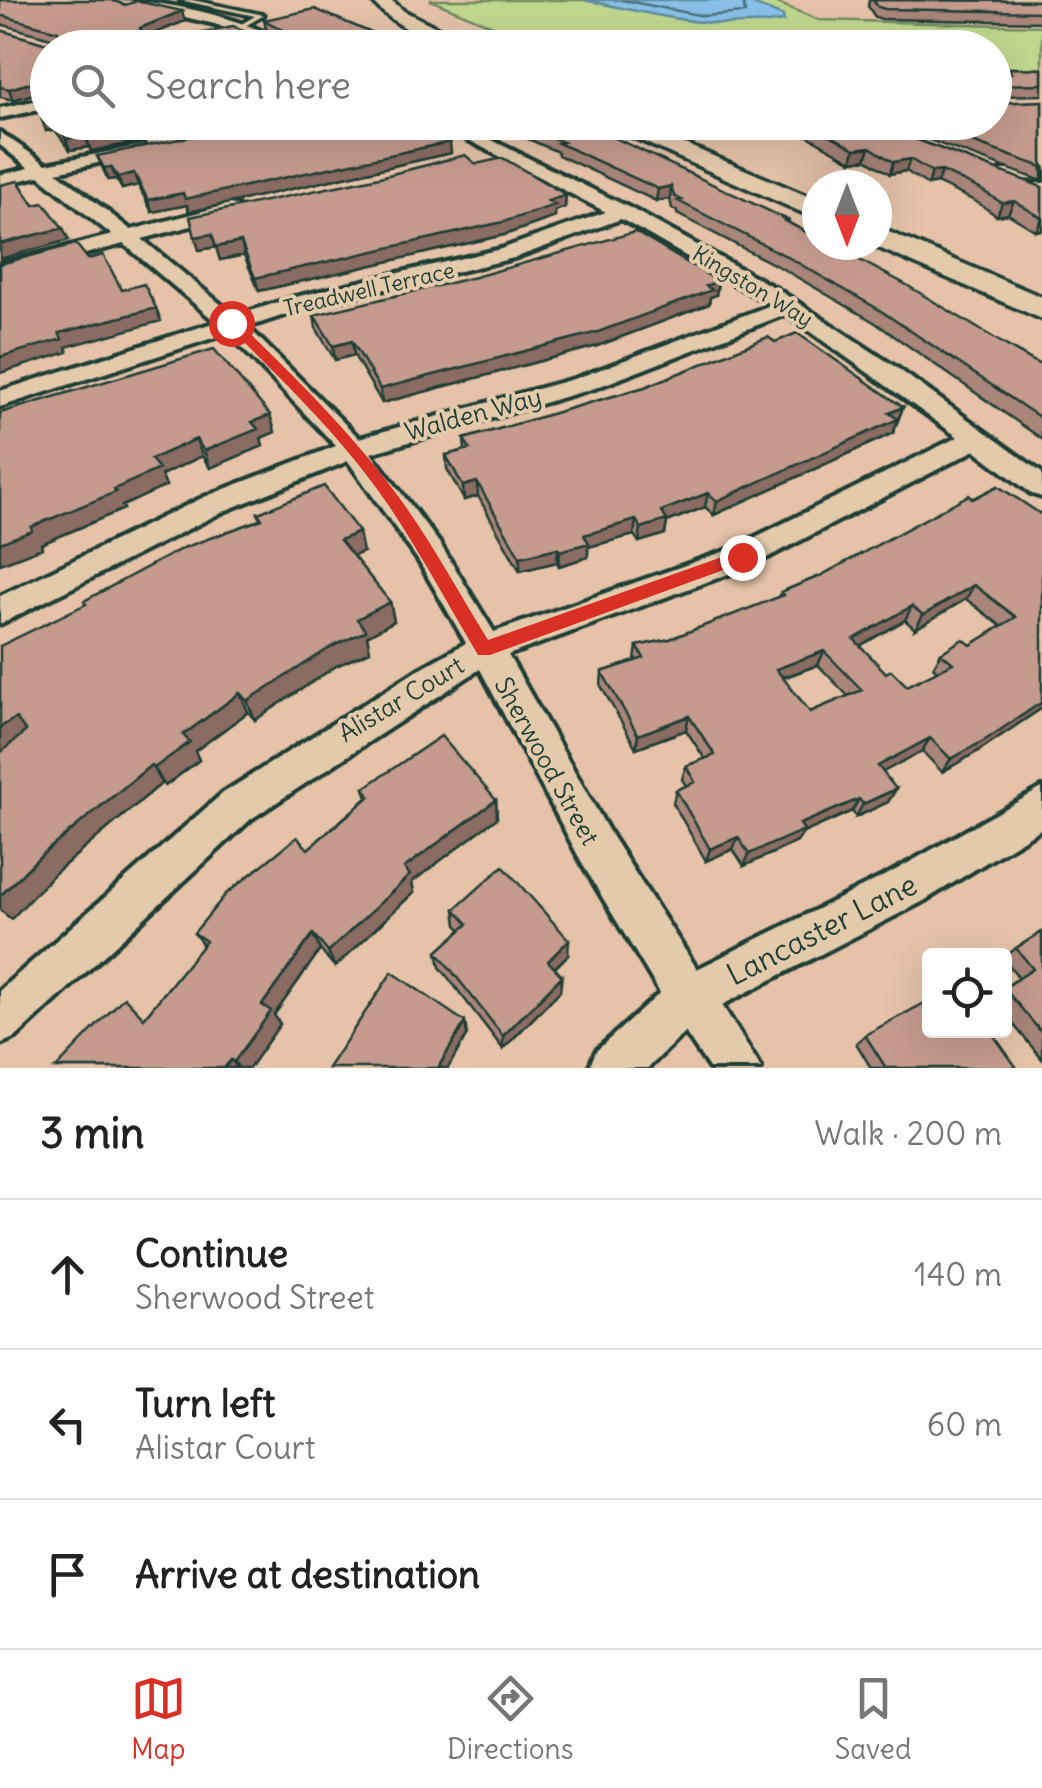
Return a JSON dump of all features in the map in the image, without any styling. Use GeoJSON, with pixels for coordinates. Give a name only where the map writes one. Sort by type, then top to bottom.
{"type":"FeatureCollection","features":[{"type":"Feature","properties":{"kind":"main road"},"geometry":{"type":"LineString","coordinates":[[380,0],[398,15],[430,30]]}},
{"type":"Feature","properties":{"kind":"main road"},"geometry":{"type":"LineString","coordinates":[[360,9],[391,30]]}},
{"type":"Feature","properties":{"kind":"main road"},"geometry":{"type":"LineString","coordinates":[[652,140],[802,204]]}},
{"type":"Feature","properties":{"kind":"main road"},"geometry":{"type":"LineString","coordinates":[[699,140],[802,182]]}},
{"type":"Feature","properties":{"kind":"main road"},"geometry":{"type":"LineString","coordinates":[[892,219],[1042,283]]}},
{"type":"Feature","properties":{"kind":"main road"},"geometry":{"type":"LineString","coordinates":[[892,243],[1042,309]]}},
{"type":"Feature","properties":{"kind":"street"},"geometry":{"type":"LineString","coordinates":[[118,0],[247,30]]}},
{"type":"Feature","properties":{"kind":"street"},"geometry":{"type":"LineString","coordinates":[[0,113],[30,107]]}},
{"type":"Feature","properties":{"kind":"street","name":"Sherwood Street"},"geometry":{"type":"LineString","coordinates":[[0,137],[231,323],[324,414],[353,449],[396,505],[484,650],[590,839],[737,1068]]}},
{"type":"Feature","properties":{"kind":"street","name":"Kingston Way"},"geometry":{"type":"LineString","coordinates":[[477,140],[623,212],[788,306],[1042,487]]}},
{"type":"Feature","properties":{"kind":"street"},"geometry":{"type":"LineString","coordinates":[[0,180],[152,146]]}},
{"type":"Feature","properties":{"kind":"street"},"geometry":{"type":"LineString","coordinates":[[459,160],[496,150]]}},
{"type":"Feature","properties":{"kind":"street"},"geometry":{"type":"LineString","coordinates":[[984,169],[1042,191]]}},
{"type":"Feature","properties":{"kind":"street"},"geometry":{"type":"LineString","coordinates":[[1002,176],[1042,174]]}},
{"type":"Feature","properties":{"kind":"street"},"geometry":{"type":"LineString","coordinates":[[0,270],[247,207]]}},
{"type":"Feature","properties":{"kind":"street","name":"Treadwell Terrace"},"geometry":{"type":"LineString","coordinates":[[0,399],[231,323],[313,300],[470,265],[547,242],[623,212]]}},
{"type":"Feature","properties":{"kind":"street","name":"Walden Way"},"geometry":{"type":"LineString","coordinates":[[0,612],[214,504],[353,449],[586,383],[788,306]]}},
{"type":"Feature","properties":{"kind":"street","name":"Alistar Court"},"geometry":{"type":"LineString","coordinates":[[0,1021],[237,806],[376,712],[484,650],[742,557],[978,438]]}},
{"type":"Feature","properties":{"kind":"street","name":"Lancaster Lane"},"geometry":{"type":"LineString","coordinates":[[613,1068],[633,1045],[689,997],[907,887],[1042,806]]}},
{"type":"Feature","properties":{"kind":"lane"},"geometry":{"type":"LineString","coordinates":[[183,0],[262,15],[240,27]]}},
{"type":"Feature","properties":{"kind":"green space"},"geometry":{"type":"Polygon","coordinates":[[[430,0],[770,0],[819,20],[1042,26],[1042,73],[1012,74],[1012,30],[503,30],[430,0]]]}},
{"type":"Feature","properties":{"kind":"water"},"geometry":{"type":"Polygon","coordinates":[[[584,0],[743,0],[783,16],[784,21],[708,23],[584,0]]]}},
{"type":"Feature","properties":{"kind":"building"},"geometry":{"type":"Polygon","coordinates":[[[0,0],[111,0],[125,5],[137,1],[182,11],[141,30],[54,30],[0,15],[0,0]]]}},
{"type":"Feature","properties":{"kind":"building"},"geometry":{"type":"Polygon","coordinates":[[[873,0],[1042,1],[1042,12],[885,9],[873,0]]]}},
{"type":"Feature","properties":{"kind":"building"},"geometry":{"type":"Polygon","coordinates":[[[315,9],[365,30],[283,30],[264,20],[315,9]]]}},
{"type":"Feature","properties":{"kind":"building"},"geometry":{"type":"Polygon","coordinates":[[[0,30],[30,39],[30,83],[9,89],[0,87],[0,30]]]}},
{"type":"Feature","properties":{"kind":"building"},"geometry":{"type":"Polygon","coordinates":[[[1012,68],[1042,69],[1042,84],[1012,85],[1012,68]]]}},
{"type":"Feature","properties":{"kind":"building"},"geometry":{"type":"Polygon","coordinates":[[[1042,101],[1042,167],[966,140],[1012,140],[1012,102],[1042,101]]]}},
{"type":"Feature","properties":{"kind":"building"},"geometry":{"type":"Polygon","coordinates":[[[174,140],[450,142],[185,199],[183,193],[148,200],[134,173],[118,177],[111,167],[104,168],[97,156],[174,140]]]}},
{"type":"Feature","properties":{"kind":"building"},"geometry":{"type":"Polygon","coordinates":[[[620,140],[788,220],[785,221],[802,230],[802,260],[859,260],[905,284],[1042,366],[1042,419],[878,309],[678,201],[682,200],[674,196],[671,186],[658,189],[558,143],[620,140]]]}},
{"type":"Feature","properties":{"kind":"building"},"geometry":{"type":"Polygon","coordinates":[[[839,140],[918,140],[1042,187],[1042,218],[1014,201],[1002,203],[980,189],[942,171],[932,172],[910,159],[893,162],[870,147],[855,149],[839,140]]]}},
{"type":"Feature","properties":{"kind":"building"},"geometry":{"type":"Polygon","coordinates":[[[465,155],[476,164],[503,158],[566,195],[548,201],[555,205],[503,222],[255,278],[241,242],[216,247],[212,234],[195,237],[190,217],[465,155]]]}},
{"type":"Feature","properties":{"kind":"building"},"geometry":{"type":"Polygon","coordinates":[[[18,181],[34,205],[44,203],[63,228],[0,244],[0,185],[18,181]]]}},
{"type":"Feature","properties":{"kind":"building"},"geometry":{"type":"Polygon","coordinates":[[[635,232],[718,281],[706,286],[712,290],[598,332],[380,389],[352,341],[333,346],[314,315],[475,277],[635,232]]]}},
{"type":"Feature","properties":{"kind":"building"},"geometry":{"type":"Polygon","coordinates":[[[76,244],[88,259],[103,255],[122,290],[144,284],[156,308],[59,333],[62,339],[0,357],[0,264],[76,244]]]}},
{"type":"Feature","properties":{"kind":"building"},"geometry":{"type":"Polygon","coordinates":[[[797,333],[903,407],[889,413],[898,419],[717,501],[708,493],[661,511],[667,520],[641,528],[636,520],[584,535],[589,543],[520,557],[477,482],[463,486],[446,455],[470,449],[464,439],[645,387],[768,337],[775,342],[797,333]]]}},
{"type":"Feature","properties":{"kind":"building"},"geometry":{"type":"Polygon","coordinates":[[[214,349],[270,415],[252,422],[258,429],[204,451],[196,439],[151,459],[159,469],[114,489],[116,492],[0,543],[0,413],[214,349]]]}},
{"type":"Feature","properties":{"kind":"building"},"geometry":{"type":"Polygon","coordinates":[[[324,486],[359,532],[340,540],[390,602],[357,619],[366,631],[331,647],[247,701],[240,693],[183,735],[190,742],[154,768],[151,765],[39,857],[0,896],[0,753],[26,731],[16,718],[0,727],[0,646],[86,604],[84,601],[183,548],[262,519],[258,513],[324,486]]]}},
{"type":"Feature","properties":{"kind":"building"},"geometry":{"type":"Polygon","coordinates":[[[998,486],[1042,515],[1042,702],[951,759],[930,738],[878,766],[896,789],[863,804],[859,799],[800,824],[804,830],[749,854],[738,837],[710,849],[676,790],[695,782],[686,766],[715,755],[689,716],[638,735],[602,672],[644,658],[637,646],[670,639],[784,595],[781,592],[820,576],[969,495],[973,499],[998,486]],[[974,585],[923,615],[912,606],[854,639],[886,673],[891,670],[907,686],[953,663],[941,653],[963,639],[971,645],[1016,617],[974,585]],[[824,651],[776,669],[810,712],[862,690],[824,651]]]}},
{"type":"Feature","properties":{"kind":"building"},"geometry":{"type":"Polygon","coordinates":[[[441,736],[496,800],[404,868],[410,875],[328,952],[313,934],[262,1005],[271,1011],[234,1062],[231,1060],[224,1068],[56,1068],[124,997],[144,1018],[206,941],[194,933],[226,894],[297,837],[308,849],[370,796],[364,788],[441,736]]]}},
{"type":"Feature","properties":{"kind":"building"},"geometry":{"type":"Polygon","coordinates":[[[503,866],[569,940],[548,961],[562,976],[503,1036],[437,952],[468,924],[455,909],[503,866]]]}},
{"type":"Feature","properties":{"kind":"building"},"geometry":{"type":"Polygon","coordinates":[[[1042,932],[1042,1033],[1012,997],[1012,983],[1033,969],[1016,948],[1042,932]]]}},
{"type":"Feature","properties":{"kind":"building"},"geometry":{"type":"Polygon","coordinates":[[[392,972],[465,1022],[438,1068],[328,1068],[392,972]]]}},
{"type":"Feature","properties":{"kind":"building"},"geometry":{"type":"Polygon","coordinates":[[[922,1004],[922,1038],[996,1038],[1017,1068],[886,1068],[865,1035],[922,1004]]]}},
{"type":"Feature","properties":{"kind":"route"},"geometry":{"type":"LineString","coordinates":[[231,323],[324,414],[371,471],[434,565],[484,650],[742,557]]}}]}
